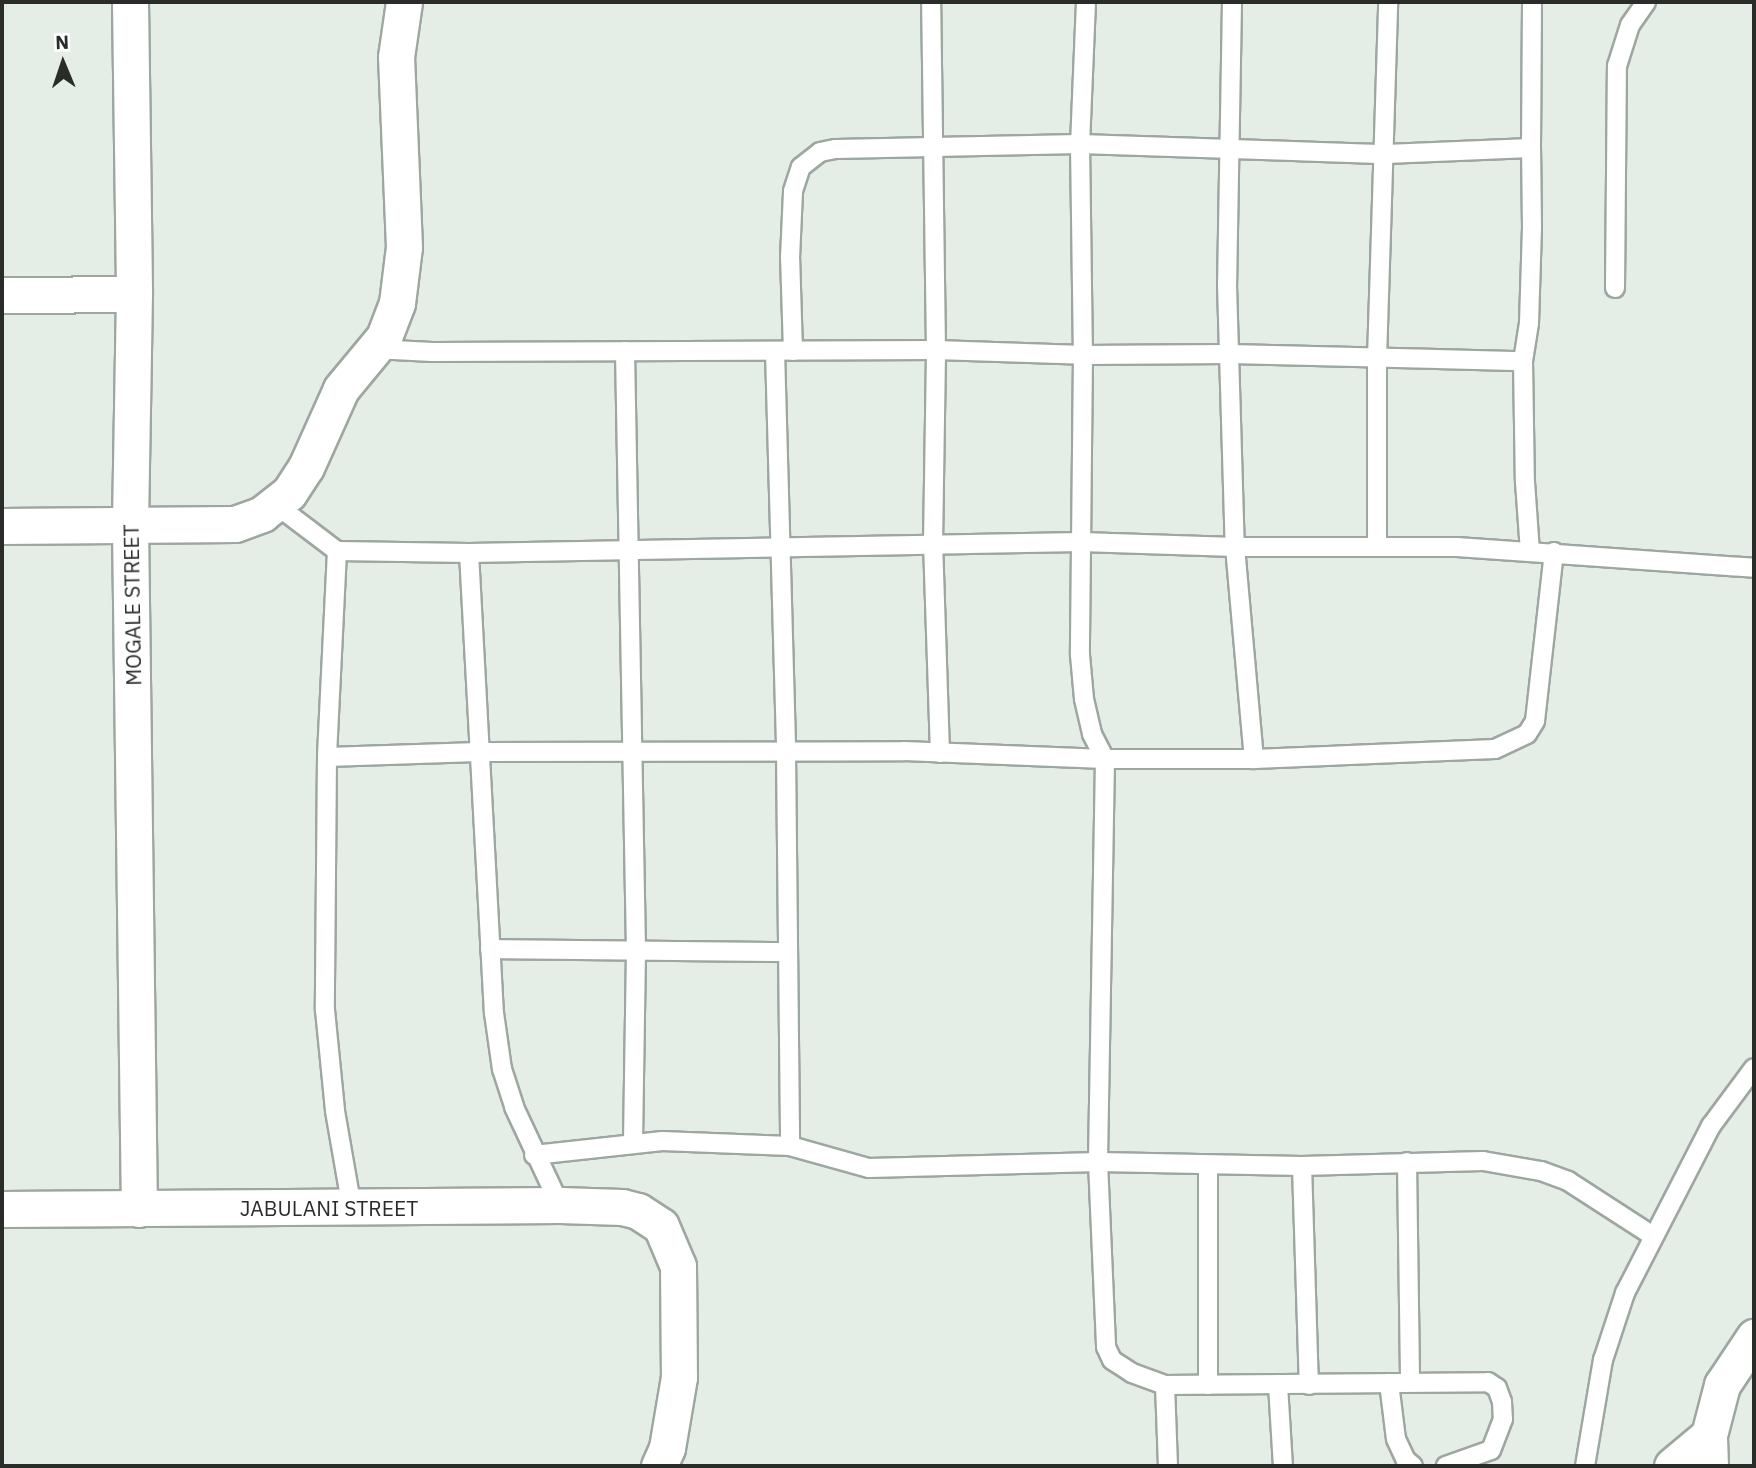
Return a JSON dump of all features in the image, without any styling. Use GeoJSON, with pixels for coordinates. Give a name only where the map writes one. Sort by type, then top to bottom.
{"type":"FeatureCollection","features":[{"type":"Feature","properties":{"kind":"street","name":"MOGALE STREET"},"geometry":{"type":"LineString","coordinates":[[130,2],[134,294],[130,525],[139,1209]]}},
{"type":"Feature","properties":{"kind":"street"},"geometry":{"type":"LineString","coordinates":[[2,526],[235,524],[262,513],[289,493],[306,467],[341,388],[390,326],[402,269],[396,57],[404,2]]}},
{"type":"Feature","properties":{"kind":"street"},"geometry":{"type":"LineString","coordinates":[[2,295],[134,294]]}},
{"type":"Feature","properties":{"kind":"street","name":"JABULANI STREET"},"geometry":{"type":"LineString","coordinates":[[2,1209],[560,1205],[622,1207],[653,1219],[668,1238],[678,1266],[681,1323],[679,1377],[667,1448],[659,1466]]}},
{"type":"Feature","properties":{"kind":"street"},"geometry":{"type":"LineString","coordinates":[[1672,1466],[1710,1450],[1722,1385],[1754,1337]]}},
{"type":"Feature","properties":{"kind":"lane"},"geometry":{"type":"LineString","coordinates":[[931,2],[936,350],[933,544],[940,753]]}},
{"type":"Feature","properties":{"kind":"lane"},"geometry":{"type":"LineString","coordinates":[[1086,2],[1080,144],[1083,355],[1080,655],[1084,699],[1091,734],[1105,759],[1098,1162],[1105,1347],[1112,1360],[1132,1373],[1165,1385],[1309,1385],[1466,1380],[1488,1382],[1497,1388],[1503,1419],[1491,1450],[1446,1466]]}},
{"type":"Feature","properties":{"kind":"lane"},"geometry":{"type":"LineString","coordinates":[[1232,2],[1227,285],[1235,547],[1254,759]]}},
{"type":"Feature","properties":{"kind":"lane"},"geometry":{"type":"LineString","coordinates":[[1377,547],[1377,359],[1386,154],[1388,2]]}},
{"type":"Feature","properties":{"kind":"lane"},"geometry":{"type":"LineString","coordinates":[[1531,551],[1525,482],[1523,361],[1529,323],[1532,227],[1532,2]]}},
{"type":"Feature","properties":{"kind":"lane"},"geometry":{"type":"LineString","coordinates":[[1615,288],[1617,66],[1630,24],[1646,2]]}},
{"type":"Feature","properties":{"kind":"lane"},"geometry":{"type":"LineString","coordinates":[[790,1146],[786,752],[779,546],[784,351],[791,220],[793,191],[802,167],[820,152],[836,149],[1080,144],[1386,154],[1531,148]]}},
{"type":"Feature","properties":{"kind":"lane"},"geometry":{"type":"LineString","coordinates":[[373,349],[432,352],[936,350],[1083,355],[1230,354],[1523,361]]}},
{"type":"Feature","properties":{"kind":"lane"},"geometry":{"type":"LineString","coordinates":[[625,351],[636,951],[633,1142]]}},
{"type":"Feature","properties":{"kind":"lane"},"geometry":{"type":"LineString","coordinates":[[275,504],[337,551],[469,553],[1081,542],[1531,551],[1754,568]]}},
{"type":"Feature","properties":{"kind":"lane"},"geometry":{"type":"LineString","coordinates":[[337,551],[327,757],[325,1010],[335,1111],[352,1208]]}},
{"type":"Feature","properties":{"kind":"lane"},"geometry":{"type":"LineString","coordinates":[[327,757],[478,752],[786,752],[940,753],[1105,759],[1254,759],[1495,749],[1527,734],[1535,721],[1540,696],[1554,552]]}},
{"type":"Feature","properties":{"kind":"lane"},"geometry":{"type":"LineString","coordinates":[[469,553],[494,1013],[502,1069],[534,1155],[560,1205]]}},
{"type":"Feature","properties":{"kind":"lane"},"geometry":{"type":"LineString","coordinates":[[490,949],[788,953]]}},
{"type":"Feature","properties":{"kind":"lane"},"geometry":{"type":"LineString","coordinates":[[1586,1466],[1603,1360],[1625,1293],[1711,1126],[1754,1068]]}},
{"type":"Feature","properties":{"kind":"lane"},"geometry":{"type":"LineString","coordinates":[[534,1155],[633,1142],[790,1146],[869,1168],[1098,1162],[1302,1166],[1483,1161],[1541,1171],[1568,1181],[1653,1236]]}},
{"type":"Feature","properties":{"kind":"lane"},"geometry":{"type":"LineString","coordinates":[[1407,1162],[1410,1382]]}},
{"type":"Feature","properties":{"kind":"lane"},"geometry":{"type":"LineString","coordinates":[[1208,1166],[1208,1385]]}},
{"type":"Feature","properties":{"kind":"lane"},"geometry":{"type":"LineString","coordinates":[[1302,1166],[1309,1385]]}},
{"type":"Feature","properties":{"kind":"lane"},"geometry":{"type":"LineString","coordinates":[[1389,1382],[1396,1439],[1413,1466]]}},
{"type":"Feature","properties":{"kind":"lane"},"geometry":{"type":"LineString","coordinates":[[1165,1385],[1168,1466]]}},
{"type":"Feature","properties":{"kind":"lane"},"geometry":{"type":"LineString","coordinates":[[1278,1385],[1283,1466]]}}]}
